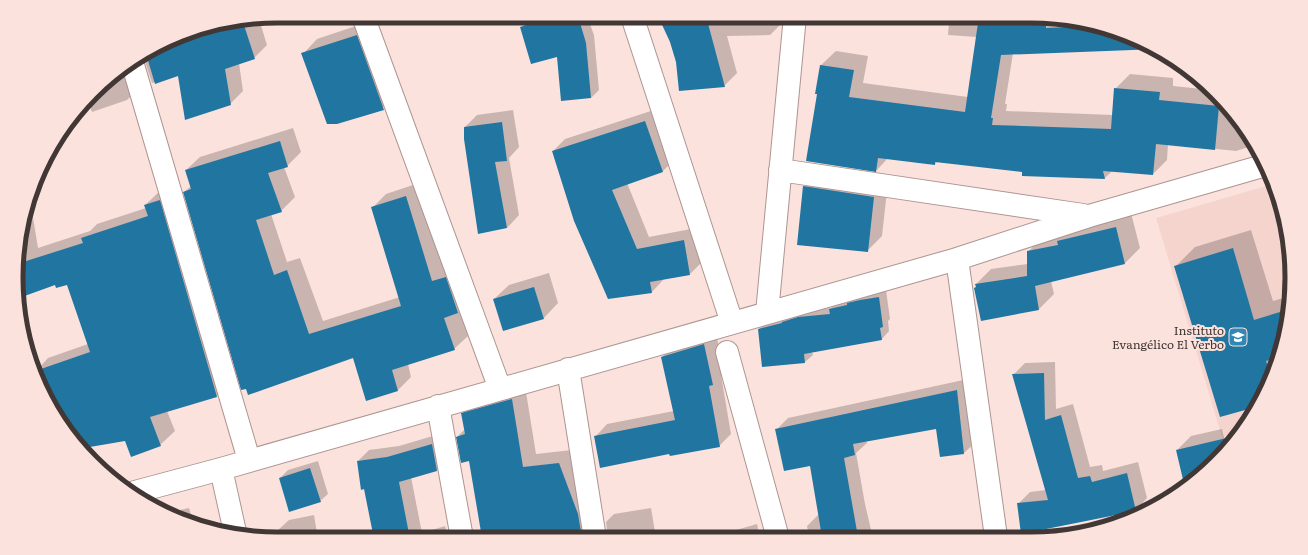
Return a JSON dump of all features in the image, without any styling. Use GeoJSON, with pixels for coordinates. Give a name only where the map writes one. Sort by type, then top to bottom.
{"type":"FeatureCollection","features":[{"type":"Feature","properties":{"kind":"street"},"geometry":{"type":"LineString","coordinates":[[366,23],[500,389]]}},
{"type":"Feature","properties":{"kind":"street"},"geometry":{"type":"LineString","coordinates":[[634,23],[732,323]]}},
{"type":"Feature","properties":{"kind":"street"},"geometry":{"type":"LineString","coordinates":[[767,313],[794,23]]}},
{"type":"Feature","properties":{"kind":"street"},"geometry":{"type":"LineString","coordinates":[[134,68],[249,460]]}},
{"type":"Feature","properties":{"kind":"street"},"geometry":{"type":"LineString","coordinates":[[139,491],[221,469],[957,259],[1089,216],[1260,167]]}},
{"type":"Feature","properties":{"kind":"street"},"geometry":{"type":"LineString","coordinates":[[780,170],[1089,216]]}},
{"type":"Feature","properties":{"kind":"street"},"geometry":{"type":"LineString","coordinates":[[957,259],[995,532]]}},
{"type":"Feature","properties":{"kind":"street"},"geometry":{"type":"LineString","coordinates":[[727,352],[776,532]]}},
{"type":"Feature","properties":{"kind":"street"},"geometry":{"type":"LineString","coordinates":[[568,369],[594,532]]}},
{"type":"Feature","properties":{"kind":"street"},"geometry":{"type":"LineString","coordinates":[[438,406],[461,532]]}},
{"type":"Feature","properties":{"kind":"street"},"geometry":{"type":"LineString","coordinates":[[221,469],[234,528]]}},
{"type":"Feature","properties":{"kind":"shaded area","name":"Instituto Evangélico El Verbo"},"geometry":{"type":"Polygon","coordinates":[[[1268,186],[1276,212],[1283,244],[1285,278],[1283,311],[1280,327],[1266,375],[1259,390],[1242,419],[1224,443],[1156,218],[1268,186]]]}},
{"type":"Feature","properties":{"kind":"building"},"geometry":{"type":"Polygon","coordinates":[[[533,23],[580,23],[586,43],[591,98],[561,101],[557,57],[531,64],[520,27],[533,23]]]}},
{"type":"Feature","properties":{"kind":"building"},"geometry":{"type":"Polygon","coordinates":[[[661,23],[708,23],[725,87],[679,91],[676,62],[670,42],[661,23]]]}},
{"type":"Feature","properties":{"kind":"building"},"geometry":{"type":"Polygon","coordinates":[[[978,23],[1046,24],[1046,28],[1073,27],[1128,42],[1144,50],[1001,55],[991,118],[993,118],[992,125],[1111,129],[1114,88],[1160,92],[1159,100],[1219,107],[1215,150],[1156,144],[1153,175],[1103,171],[1105,179],[1022,176],[1022,172],[935,162],[935,165],[878,158],[876,172],[806,161],[817,94],[815,94],[820,65],[854,70],[849,97],[965,112],[978,23]]]}},
{"type":"Feature","properties":{"kind":"building"},"geometry":{"type":"Polygon","coordinates":[[[244,25],[255,59],[225,69],[231,105],[185,120],[178,76],[155,84],[147,59],[180,42],[212,32],[244,25]]]}},
{"type":"Feature","properties":{"kind":"building"},"geometry":{"type":"Polygon","coordinates":[[[357,35],[384,110],[337,124],[327,124],[301,53],[357,35]]]}},
{"type":"Feature","properties":{"kind":"building"},"geometry":{"type":"Polygon","coordinates":[[[645,121],[663,172],[612,190],[637,249],[684,240],[690,275],[650,282],[652,293],[608,299],[574,221],[552,151],[645,121]]]}},
{"type":"Feature","properties":{"kind":"building"},"geometry":{"type":"Polygon","coordinates":[[[502,122],[507,161],[495,162],[507,228],[478,234],[464,139],[464,127],[502,122]]]}},
{"type":"Feature","properties":{"kind":"building"},"geometry":{"type":"Polygon","coordinates":[[[280,141],[288,167],[268,173],[282,212],[256,220],[274,275],[287,270],[309,334],[401,306],[371,207],[406,196],[432,281],[446,277],[458,313],[444,318],[455,350],[392,370],[398,391],[366,401],[353,358],[248,395],[246,389],[241,390],[183,192],[191,189],[185,170],[280,141]]]}},
{"type":"Feature","properties":{"kind":"building"},"geometry":{"type":"Polygon","coordinates":[[[803,186],[874,197],[868,252],[797,245],[803,186]]]}},
{"type":"Feature","properties":{"kind":"building"},"geometry":{"type":"Polygon","coordinates":[[[160,200],[217,397],[150,417],[161,446],[131,457],[125,441],[88,447],[57,405],[40,369],[90,352],[67,285],[56,288],[55,285],[24,296],[23,278],[24,262],[83,243],[81,238],[148,216],[144,205],[160,200]]]}},
{"type":"Feature","properties":{"kind":"building"},"geometry":{"type":"Polygon","coordinates":[[[1116,227],[1125,264],[1035,286],[1039,310],[981,321],[974,288],[976,287],[975,284],[1027,276],[1027,251],[1058,245],[1057,241],[1116,227]]]}},
{"type":"Feature","properties":{"kind":"building"},"geometry":{"type":"Polygon","coordinates":[[[1233,248],[1254,320],[1283,311],[1271,360],[1266,361],[1268,368],[1266,375],[1248,409],[1220,417],[1174,266],[1233,248]]]}},
{"type":"Feature","properties":{"kind":"building"},"geometry":{"type":"Polygon","coordinates":[[[534,287],[544,319],[503,331],[493,299],[534,287]]]}},
{"type":"Feature","properties":{"kind":"building"},"geometry":{"type":"Polygon","coordinates":[[[879,297],[883,327],[880,328],[882,340],[804,354],[805,363],[762,367],[758,329],[798,317],[830,314],[829,309],[847,305],[847,303],[879,297]]]}},
{"type":"Feature","properties":{"kind":"building"},"geometry":{"type":"Polygon","coordinates":[[[704,344],[713,385],[709,386],[720,447],[670,456],[669,454],[600,468],[594,436],[675,420],[661,357],[704,344]]]}},
{"type":"Feature","properties":{"kind":"building"},"geometry":{"type":"Polygon","coordinates":[[[1044,373],[1045,420],[1061,415],[1078,478],[1090,476],[1092,482],[1127,473],[1136,509],[1130,512],[1031,532],[1021,532],[1017,503],[1048,500],[1012,374],[1044,373]]]}},
{"type":"Feature","properties":{"kind":"building"},"geometry":{"type":"Polygon","coordinates":[[[957,390],[964,454],[940,457],[936,429],[853,444],[855,455],[844,458],[857,532],[821,532],[810,466],[784,471],[775,429],[957,390]]]}},
{"type":"Feature","properties":{"kind":"building"},"geometry":{"type":"Polygon","coordinates":[[[512,399],[523,467],[559,463],[578,514],[581,532],[481,532],[469,461],[461,463],[456,437],[465,434],[461,413],[512,399]]]}},
{"type":"Feature","properties":{"kind":"building"},"geometry":{"type":"Polygon","coordinates":[[[1228,438],[1198,469],[1183,480],[1176,450],[1228,438]]]}},
{"type":"Feature","properties":{"kind":"building"},"geometry":{"type":"Polygon","coordinates":[[[432,444],[437,471],[399,482],[409,532],[373,532],[364,489],[361,490],[357,461],[387,457],[432,444]]]}},
{"type":"Feature","properties":{"kind":"building"},"geometry":{"type":"Polygon","coordinates":[[[310,468],[321,502],[289,512],[279,478],[310,468]]]}},
{"type":"Feature","properties":{"kind":"place","name":"Instituto Evangélico El Verbo"},"geometry":{"type":"Point","coordinates":[1238,337]}}]}
